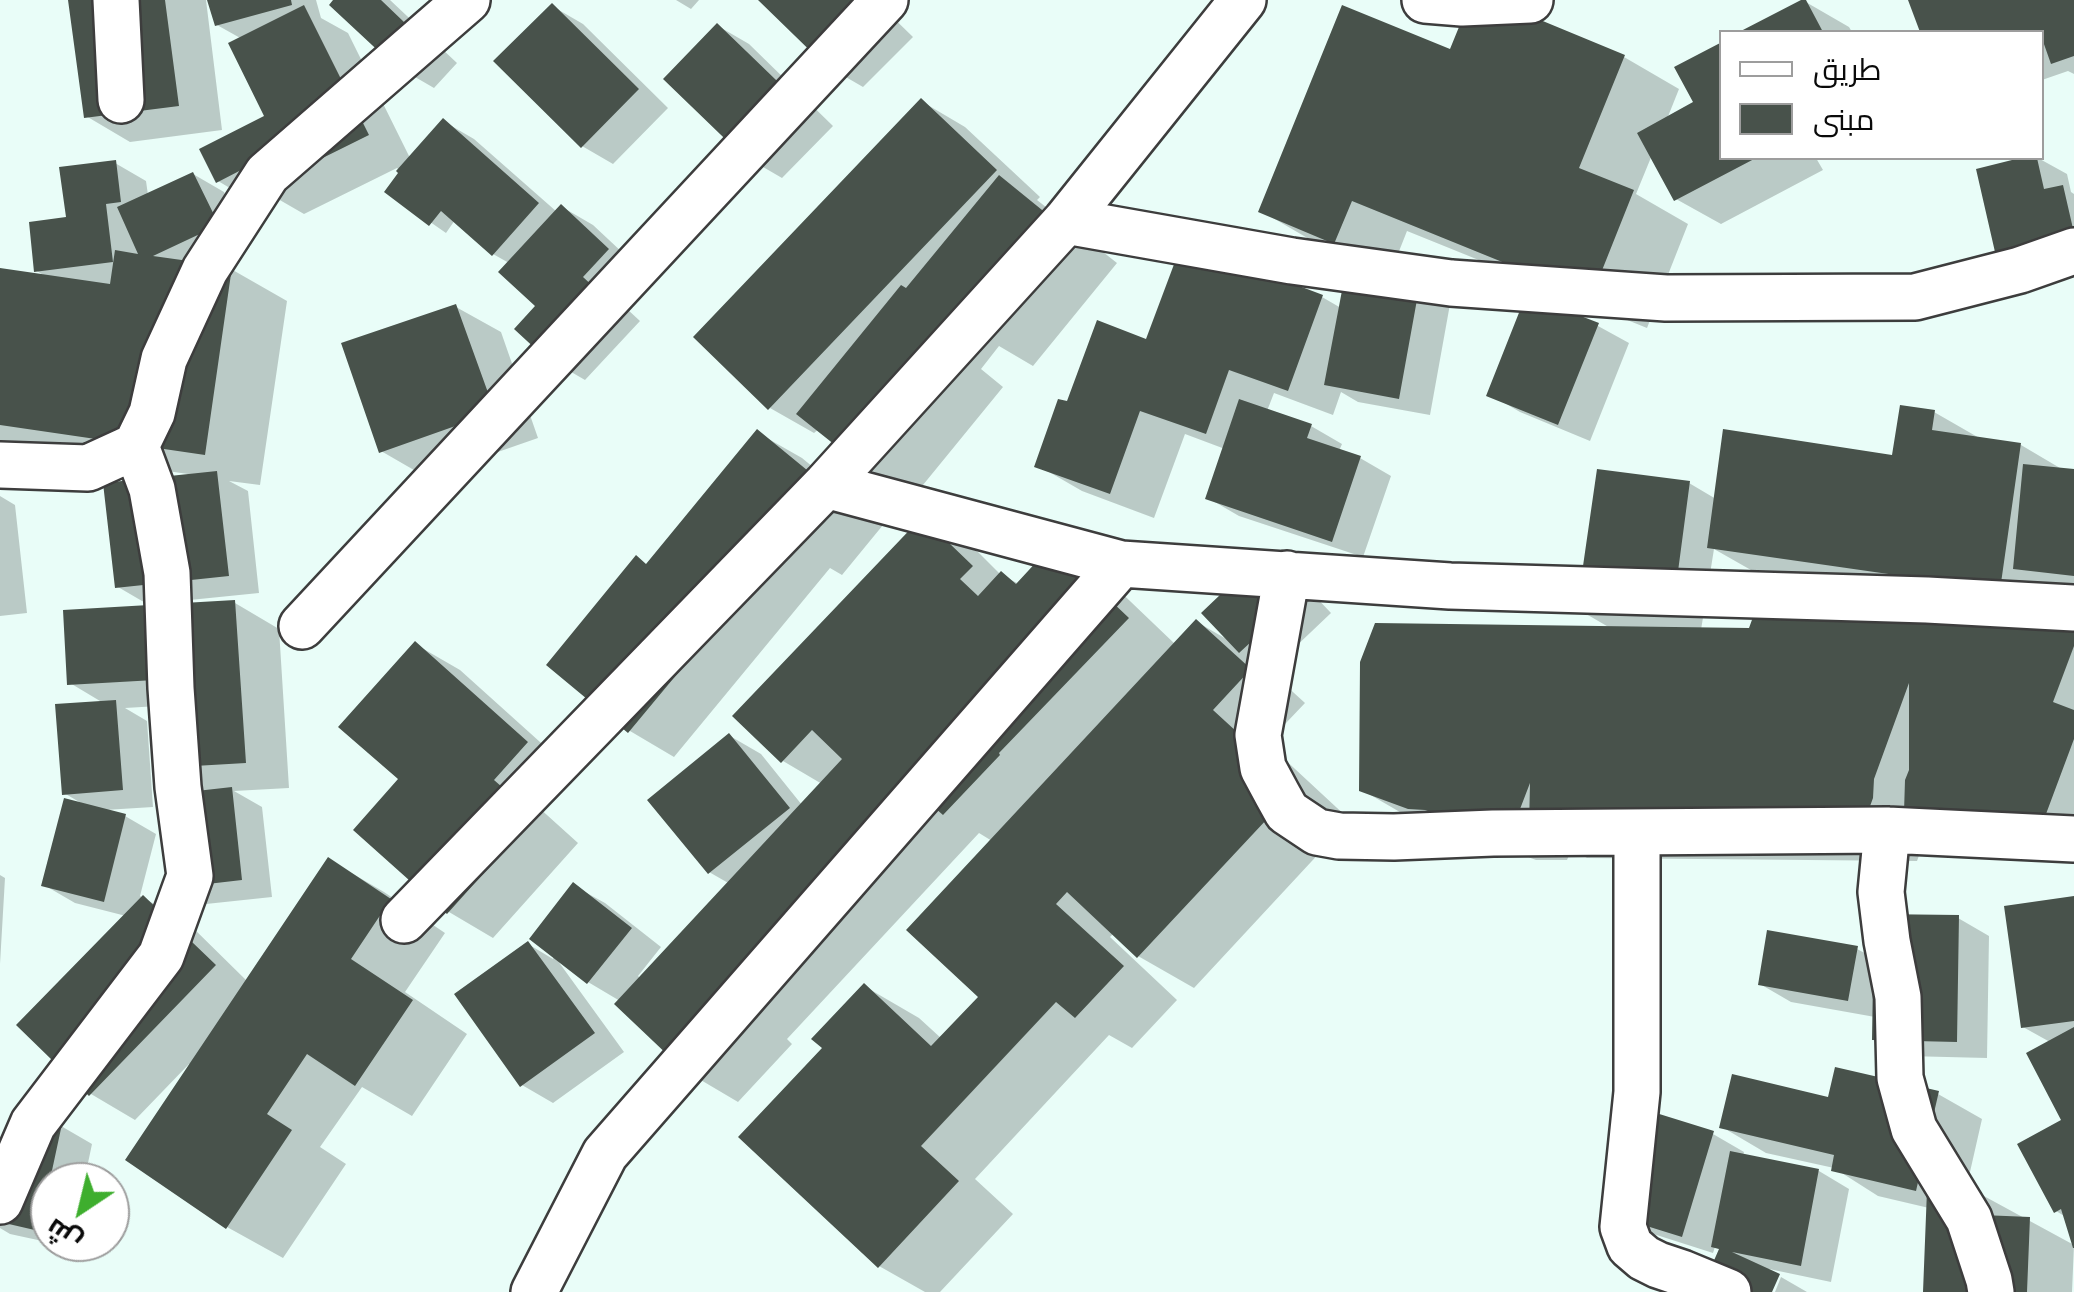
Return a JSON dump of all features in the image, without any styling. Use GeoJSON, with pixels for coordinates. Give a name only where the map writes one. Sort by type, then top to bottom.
{"type":"FeatureCollection","features":[{"type":"Feature","properties":{"kind":"street"},"geometry":{"type":"LineString","coordinates":[[116,0],[120,100]]}},
{"type":"Feature","properties":{"kind":"street"},"geometry":{"type":"LineString","coordinates":[[0,465],[88,468],[136,446],[152,413],[164,359],[205,270],[266,174],[467,0]]}},
{"type":"Feature","properties":{"kind":"street"},"geometry":{"type":"LineString","coordinates":[[302,626],[885,0]]}},
{"type":"Feature","properties":{"kind":"street"},"geometry":{"type":"LineString","coordinates":[[404,920],[826,485],[1066,221],[1243,0]]}},
{"type":"Feature","properties":{"kind":"street"},"geometry":{"type":"LineString","coordinates":[[1424,0],[1462,4],[1530,0]]}},
{"type":"Feature","properties":{"kind":"street"},"geometry":{"type":"LineString","coordinates":[[1066,221],[1292,261],[1451,282],[1666,298],[1916,296],[2006,274],[2074,251]]}},
{"type":"Feature","properties":{"kind":"street"},"geometry":{"type":"LineString","coordinates":[[0,1201],[34,1124],[161,956],[190,876],[178,787],[167,574],[152,489],[136,446]]}},
{"type":"Feature","properties":{"kind":"street"},"geometry":{"type":"LineString","coordinates":[[826,485],[1121,564],[1450,586],[2074,608]]}},
{"type":"Feature","properties":{"kind":"street"},"geometry":{"type":"LineString","coordinates":[[534,1292],[605,1154],[1121,564]]}},
{"type":"Feature","properties":{"kind":"street"},"geometry":{"type":"LineString","coordinates":[[1288,574],[1258,734],[1263,768],[1288,812],[1318,832],[1358,836],[1886,830],[2074,839]]}},
{"type":"Feature","properties":{"kind":"street"},"geometry":{"type":"LineString","coordinates":[[1886,830],[1881,892],[1898,997],[1900,1078],[1914,1129],[1969,1220],[1991,1292]]}},
{"type":"Feature","properties":{"kind":"street"},"geometry":{"type":"LineString","coordinates":[[1638,833],[1637,1092],[1623,1227],[1630,1246],[1644,1258],[1728,1292]]}},
{"type":"Feature","properties":{"kind":"building"},"geometry":{"type":"Polygon","coordinates":[[[68,0],[165,0],[179,106],[84,118],[68,0]]]}},
{"type":"Feature","properties":{"kind":"building"},"geometry":{"type":"Polygon","coordinates":[[[207,0],[291,0],[292,5],[215,26],[207,0]]]}},
{"type":"Feature","properties":{"kind":"building"},"geometry":{"type":"Polygon","coordinates":[[[333,0],[381,0],[427,44],[401,72],[329,5],[333,0]]]}},
{"type":"Feature","properties":{"kind":"building"},"geometry":{"type":"Polygon","coordinates":[[[758,0],[865,0],[831,71],[758,0]]]}},
{"type":"Feature","properties":{"kind":"building"},"geometry":{"type":"Polygon","coordinates":[[[1470,0],[1492,0],[1625,55],[1579,168],[1634,190],[1591,298],[1352,201],[1334,244],[1258,212],[1342,5],[1450,49],[1470,0]]]}},
{"type":"Feature","properties":{"kind":"building"},"geometry":{"type":"Polygon","coordinates":[[[1806,0],[1822,30],[1743,30],[1806,0]]]}},
{"type":"Feature","properties":{"kind":"building"},"geometry":{"type":"Polygon","coordinates":[[[1908,0],[2074,0],[2074,56],[2051,64],[2044,30],[1919,30],[1908,0]]]}},
{"type":"Feature","properties":{"kind":"building"},"geometry":{"type":"Polygon","coordinates":[[[552,3],[639,89],[581,148],[493,61],[552,3]]]}},
{"type":"Feature","properties":{"kind":"building"},"geometry":{"type":"Polygon","coordinates":[[[304,5],[369,135],[258,190],[247,167],[216,183],[199,149],[264,116],[228,43],[304,5]]]}},
{"type":"Feature","properties":{"kind":"building"},"geometry":{"type":"Polygon","coordinates":[[[717,23],[804,107],[749,162],[663,79],[717,23]]]}},
{"type":"Feature","properties":{"kind":"building"},"geometry":{"type":"Polygon","coordinates":[[[1719,44],[1719,160],[1752,160],[1674,201],[1637,133],[1693,102],[1674,67],[1719,44]]]}},
{"type":"Feature","properties":{"kind":"building"},"geometry":{"type":"Polygon","coordinates":[[[921,98],[997,170],[768,410],[693,337],[921,98]]]}},
{"type":"Feature","properties":{"kind":"building"},"geometry":{"type":"Polygon","coordinates":[[[443,118],[539,203],[492,256],[441,211],[429,226],[384,192],[396,171],[443,118]]]}},
{"type":"Feature","properties":{"kind":"building"},"geometry":{"type":"Polygon","coordinates":[[[116,160],[121,202],[106,204],[113,262],[34,272],[29,222],[66,217],[59,167],[116,160]]]}},
{"type":"Feature","properties":{"kind":"building"},"geometry":{"type":"Polygon","coordinates":[[[2012,160],[2037,160],[2044,189],[2063,185],[2074,233],[1995,252],[1976,169],[2012,160]]]}},
{"type":"Feature","properties":{"kind":"building"},"geometry":{"type":"Polygon","coordinates":[[[193,172],[219,225],[153,256],[232,267],[205,455],[0,425],[0,268],[110,284],[115,250],[138,254],[117,207],[193,172]]]}},
{"type":"Feature","properties":{"kind":"building"},"geometry":{"type":"Polygon","coordinates":[[[999,175],[1074,236],[987,342],[958,317],[961,360],[869,472],[796,414],[901,285],[906,288],[999,175]]]}},
{"type":"Feature","properties":{"kind":"building"},"geometry":{"type":"Polygon","coordinates":[[[561,204],[609,249],[583,277],[610,302],[552,364],[514,329],[535,306],[498,272],[561,204]]]}},
{"type":"Feature","properties":{"kind":"building"},"geometry":{"type":"Polygon","coordinates":[[[1185,235],[1254,269],[1323,295],[1288,391],[1229,370],[1206,434],[1140,411],[1110,494],[1034,467],[1058,399],[1067,401],[1097,320],[1146,339],[1185,235]]]}},
{"type":"Feature","properties":{"kind":"building"},"geometry":{"type":"Polygon","coordinates":[[[1348,259],[1422,272],[1399,399],[1324,385],[1348,259]]]}},
{"type":"Feature","properties":{"kind":"building"},"geometry":{"type":"Polygon","coordinates":[[[1526,295],[1599,323],[1558,425],[1486,396],[1526,295]]]}},
{"type":"Feature","properties":{"kind":"building"},"geometry":{"type":"Polygon","coordinates":[[[456,304],[495,412],[379,453],[341,343],[456,304]]]}},
{"type":"Feature","properties":{"kind":"building"},"geometry":{"type":"Polygon","coordinates":[[[1239,399],[1312,424],[1307,438],[1361,456],[1332,542],[1205,499],[1239,399]]]}},
{"type":"Feature","properties":{"kind":"building"},"geometry":{"type":"Polygon","coordinates":[[[1900,405],[1935,410],[1932,430],[2021,443],[2000,590],[1707,548],[1723,429],[1892,455],[1900,405]]]}},
{"type":"Feature","properties":{"kind":"building"},"geometry":{"type":"Polygon","coordinates":[[[757,429],[841,498],[796,551],[786,543],[628,733],[546,665],[636,555],[646,564],[757,429]]]}},
{"type":"Feature","properties":{"kind":"building"},"geometry":{"type":"Polygon","coordinates":[[[2023,464],[2074,469],[2074,576],[2013,569],[2023,464]]]}},
{"type":"Feature","properties":{"kind":"building"},"geometry":{"type":"Polygon","coordinates":[[[1597,469],[1690,481],[1677,579],[1583,566],[1597,469]]]}},
{"type":"Feature","properties":{"kind":"building"},"geometry":{"type":"Polygon","coordinates":[[[217,471],[229,576],[115,588],[103,483],[217,471]]]}},
{"type":"Feature","properties":{"kind":"building"},"geometry":{"type":"Polygon","coordinates":[[[922,517],[973,566],[960,579],[978,596],[1001,571],[1016,584],[1052,545],[1129,618],[943,815],[935,808],[692,1078],[614,1004],[842,759],[812,730],[781,763],[732,716],[922,517]]]}},
{"type":"Feature","properties":{"kind":"building"},"geometry":{"type":"Polygon","coordinates":[[[1263,554],[1302,595],[1239,653],[1201,613],[1263,554]]]}},
{"type":"Feature","properties":{"kind":"building"},"geometry":{"type":"Polygon","coordinates":[[[1765,584],[1863,621],[2074,623],[2074,646],[2053,702],[2074,710],[2074,739],[2046,814],[1904,812],[1909,770],[1909,683],[1874,779],[1873,798],[1861,831],[1529,827],[1530,783],[1512,830],[1478,829],[1359,791],[1360,662],[1375,623],[1749,628],[1765,584]]]}},
{"type":"Feature","properties":{"kind":"building"},"geometry":{"type":"Polygon","coordinates":[[[235,600],[246,763],[160,768],[155,680],[67,685],[63,610],[235,600]]]}},
{"type":"Feature","properties":{"kind":"building"},"geometry":{"type":"Polygon","coordinates":[[[1196,619],[1251,669],[1213,710],[1297,787],[1137,958],[1067,892],[1056,904],[1124,966],[1075,1018],[1056,1002],[921,1146],[959,1181],[878,1268],[738,1137],[822,1048],[811,1039],[864,983],[931,1046],[978,997],[906,930],[1196,619]]]}},
{"type":"Feature","properties":{"kind":"building"},"geometry":{"type":"Polygon","coordinates":[[[415,641],[528,742],[494,780],[535,816],[447,914],[353,830],[398,779],[338,727],[415,641]]]}},
{"type":"Feature","properties":{"kind":"building"},"geometry":{"type":"Polygon","coordinates":[[[116,700],[123,790],[62,795],[55,704],[116,700]]]}},
{"type":"Feature","properties":{"kind":"building"},"geometry":{"type":"Polygon","coordinates":[[[729,733],[790,808],[708,874],[647,800],[729,733]]]}},
{"type":"Feature","properties":{"kind":"building"},"geometry":{"type":"Polygon","coordinates":[[[232,787],[242,880],[173,888],[161,795],[232,787]]]}},
{"type":"Feature","properties":{"kind":"building"},"geometry":{"type":"Polygon","coordinates":[[[64,798],[126,814],[104,902],[41,886],[64,798]]]}},
{"type":"Feature","properties":{"kind":"building"},"geometry":{"type":"Polygon","coordinates":[[[328,857],[391,899],[351,959],[413,1000],[355,1086],[307,1054],[267,1114],[292,1130],[226,1229],[125,1160],[328,857]]]}},
{"type":"Feature","properties":{"kind":"building"},"geometry":{"type":"Polygon","coordinates":[[[573,882],[632,928],[587,984],[529,939],[573,882]]]}},
{"type":"Feature","properties":{"kind":"building"},"geometry":{"type":"Polygon","coordinates":[[[143,895],[216,965],[89,1096],[16,1025],[143,895]]]}},
{"type":"Feature","properties":{"kind":"building"},"geometry":{"type":"Polygon","coordinates":[[[2074,896],[2074,1021],[2021,1028],[2004,906],[2074,896]]]}},
{"type":"Feature","properties":{"kind":"building"},"geometry":{"type":"Polygon","coordinates":[[[1874,914],[1959,915],[1957,1042],[1872,1040],[1874,914]]]}},
{"type":"Feature","properties":{"kind":"building"},"geometry":{"type":"Polygon","coordinates":[[[1767,930],[1858,946],[1848,1001],[1758,985],[1767,930]]]}},
{"type":"Feature","properties":{"kind":"building"},"geometry":{"type":"Polygon","coordinates":[[[528,941],[595,1033],[520,1087],[454,994],[528,941]]]}},
{"type":"Feature","properties":{"kind":"building"},"geometry":{"type":"Polygon","coordinates":[[[2074,1027],[2073,1248],[2061,1209],[2054,1213],[2017,1144],[2061,1120],[2026,1053],[2074,1027]]]}},
{"type":"Feature","properties":{"kind":"building"},"geometry":{"type":"Polygon","coordinates":[[[1835,1067],[1939,1091],[1916,1191],[1831,1171],[1834,1155],[1719,1128],[1732,1074],[1828,1097],[1835,1067]]]}},
{"type":"Feature","properties":{"kind":"building"},"geometry":{"type":"Polygon","coordinates":[[[1640,1108],[1714,1131],[1682,1237],[1608,1214],[1640,1108]]]}},
{"type":"Feature","properties":{"kind":"building"},"geometry":{"type":"Polygon","coordinates":[[[29,1117],[62,1124],[54,1162],[30,1162],[30,1229],[0,1222],[0,1143],[22,1148],[29,1117]]]}},
{"type":"Feature","properties":{"kind":"building"},"geometry":{"type":"Polygon","coordinates":[[[1730,1151],[1819,1169],[1801,1266],[1732,1252],[1780,1274],[1772,1292],[1671,1292],[1702,1288],[1719,1249],[1711,1247],[1730,1151]]]}},
{"type":"Feature","properties":{"kind":"building"},"geometry":{"type":"Polygon","coordinates":[[[1927,1190],[1982,1192],[1982,1215],[2030,1217],[2027,1292],[1923,1292],[1927,1190]]]}}]}
